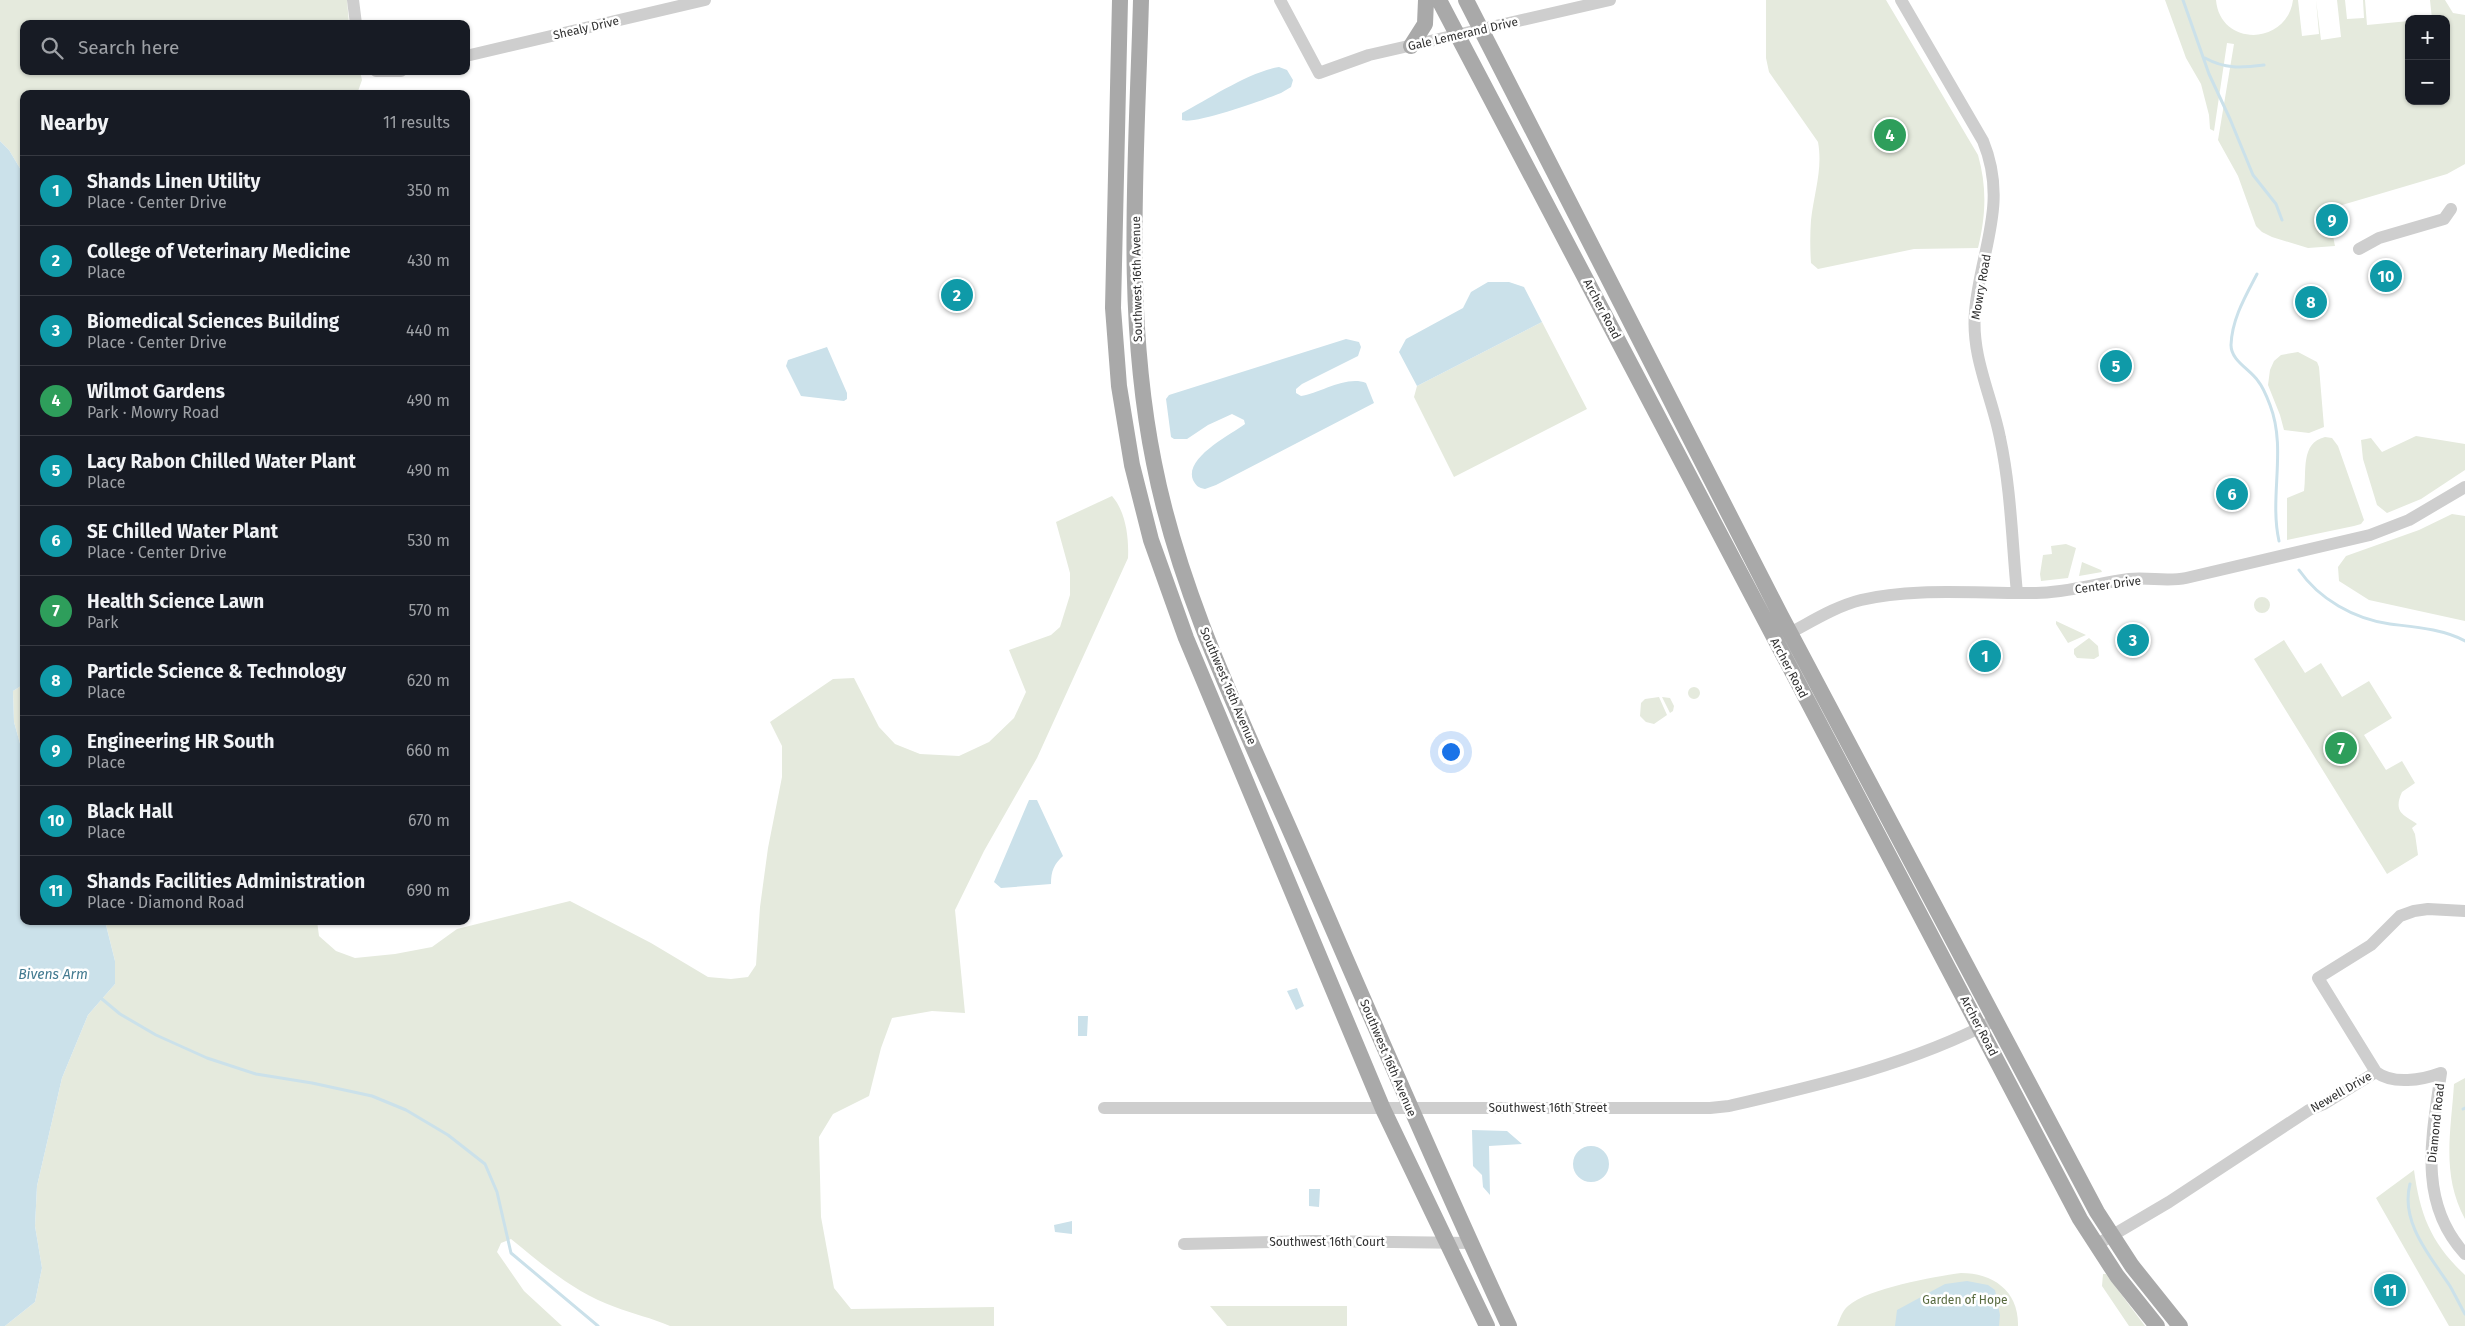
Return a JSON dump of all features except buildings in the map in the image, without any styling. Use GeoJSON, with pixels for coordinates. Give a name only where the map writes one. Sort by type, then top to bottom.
{"type":"FeatureCollection","features":[{"type":"Feature","properties":{"kind":"main road","name":"Southwest 16th Avenue"},"geometry":{"type":"LineString","coordinates":[[1120,0],[1113,308],[1119,386],[1132,465],[1151,540],[1183,631],[1384,1109],[1487,1326]]}},
{"type":"Feature","properties":{"kind":"main road","name":"Southwest 16th Avenue"},"geometry":{"type":"LineString","coordinates":[[1141,0],[1135,307],[1144,403],[1153,462],[1168,525],[1205,632],[1410,1109],[1510,1326]]}},
{"type":"Feature","properties":{"kind":"main road"},"geometry":{"type":"LineString","coordinates":[[1411,46],[1425,24],[1426,0]]}},
{"type":"Feature","properties":{"kind":"main road","name":"Archer Road"},"geometry":{"type":"LineString","coordinates":[[1439,0],[1774,640],[2096,1245],[2157,1326]]}},
{"type":"Feature","properties":{"kind":"main road","name":"Archer Road"},"geometry":{"type":"LineString","coordinates":[[1466,0],[1790,633],[2097,1212],[2152,1293],[2180,1326]]}},
{"type":"Feature","properties":{"kind":"street"},"geometry":{"type":"LineString","coordinates":[[353,0],[356,20]]}},
{"type":"Feature","properties":{"kind":"street","name":"Shealy Drive"},"geometry":{"type":"LineString","coordinates":[[470,55],[705,0]]}},
{"type":"Feature","properties":{"kind":"street","name":"Gale Lemerand Drive"},"geometry":{"type":"LineString","coordinates":[[1280,0],[1319,73],[1369,55],[1482,31],[1610,0]]}},
{"type":"Feature","properties":{"kind":"street","name":"Mowry Road"},"geometry":{"type":"LineString","coordinates":[[1901,0],[1983,141],[1992,166],[1995,212],[1977,292],[1974,328],[1978,361],[2000,438],[2017,593]]}},
{"type":"Feature","properties":{"kind":"street"},"geometry":{"type":"LineString","coordinates":[[2359,249],[2379,238],[2444,218],[2451,209]]}},
{"type":"Feature","properties":{"kind":"street","name":"Center Drive"},"geometry":{"type":"LineString","coordinates":[[1774,640],[1844,606],[1877,597],[1905,594],[2060,592],[2130,579],[2175,580],[2343,543],[2409,520],[2465,487]]}},
{"type":"Feature","properties":{"kind":"street","name":"Newell Drive"},"geometry":{"type":"LineString","coordinates":[[2096,1245],[2184,1192],[2309,1110],[2332,1099],[2376,1072],[2318,978],[2366,949],[2400,916],[2428,909],[2465,911]]}},
{"type":"Feature","properties":{"kind":"street","name":"Southwest 16th Street"},"geometry":{"type":"LineString","coordinates":[[1104,1108],[1689,1109],[1729,1106],[1862,1074],[1932,1049],[1995,1020]]}},
{"type":"Feature","properties":{"kind":"street","name":"Diamond Road"},"geometry":{"type":"LineString","coordinates":[[2376,1072],[2401,1080],[2426,1078],[2441,1073],[2431,1146],[2432,1186],[2440,1215],[2456,1245],[2465,1254]]}},
{"type":"Feature","properties":{"kind":"street","name":"Southwest 16th Court"},"geometry":{"type":"LineString","coordinates":[[1184,1244],[1314,1240],[1471,1243]]}},
{"type":"Feature","properties":{"kind":"green space"},"geometry":{"type":"Polygon","coordinates":[[[0,0],[347,0],[349,20],[20,20],[20,75],[361,75],[362,80],[358,90],[20,90],[20,168],[9,150],[0,141],[0,0]]]}},
{"type":"Feature","properties":{"kind":"green space"},"geometry":{"type":"Polygon","coordinates":[[[1766,0],[1886,0],[1978,155],[1983,178],[1984,201],[1983,224],[1978,248],[1914,249],[1818,269],[1811,263],[1811,220],[1818,181],[1818,142],[1769,72],[1766,58],[1766,0]]]}},
{"type":"Feature","properties":{"kind":"green space"},"geometry":{"type":"Polygon","coordinates":[[[2165,0],[2216,0],[2220,15],[2229,26],[2241,33],[2254,35],[2267,33],[2279,26],[2288,15],[2293,0],[2298,0],[2302,36],[2319,34],[2316,0],[2321,40],[2341,37],[2337,0],[2345,0],[2347,19],[2364,18],[2363,0],[2365,0],[2367,25],[2405,21],[2405,105],[2450,105],[2450,15],[2432,15],[2430,0],[2445,0],[2453,13],[2465,15],[2465,164],[2447,174],[2315,213],[2321,234],[2332,231],[2335,246],[2308,248],[2272,237],[2262,232],[2256,226],[2238,176],[2218,140],[2234,44],[2227,43],[2214,131],[2210,129],[2209,115],[2201,84],[2186,58],[2165,0]]]}},
{"type":"Feature","properties":{"kind":"green space"},"geometry":{"type":"Polygon","coordinates":[[[1542,322],[1587,409],[1454,477],[1414,397],[1417,386],[1542,322]]]}},
{"type":"Feature","properties":{"kind":"green space"},"geometry":{"type":"Polygon","coordinates":[[[2298,352],[2317,362],[2319,367],[2324,427],[2309,433],[2284,430],[2268,385],[2270,370],[2274,361],[2281,355],[2298,352]]]}},
{"type":"Feature","properties":{"kind":"green space"},"geometry":{"type":"Polygon","coordinates":[[[2416,436],[2465,444],[2465,470],[2421,499],[2387,513],[2377,505],[2363,459],[2361,440],[2371,438],[2382,452],[2416,436]]]}},
{"type":"Feature","properties":{"kind":"green space"},"geometry":{"type":"Polygon","coordinates":[[[2325,437],[2332,438],[2338,446],[2364,520],[2361,524],[2354,526],[2287,540],[2287,498],[2304,491],[2308,452],[2317,440],[2325,437]]]}},
{"type":"Feature","properties":{"kind":"green space"},"geometry":{"type":"Polygon","coordinates":[[[1112,496],[1121,510],[1126,526],[1128,558],[1037,758],[984,851],[955,910],[965,1013],[932,1011],[892,1018],[881,1048],[869,1096],[833,1114],[819,1137],[821,1217],[834,1288],[851,1309],[994,1307],[994,1326],[670,1326],[615,1307],[586,1294],[560,1278],[511,1239],[501,1243],[497,1252],[524,1291],[562,1326],[5,1326],[35,1302],[42,1268],[35,1226],[37,1186],[62,1078],[88,1015],[115,984],[115,961],[106,925],[318,925],[319,936],[336,951],[355,958],[395,954],[432,947],[457,929],[570,901],[651,943],[708,977],[731,979],[748,977],[756,965],[760,907],[768,848],[782,777],[782,746],[770,722],[833,679],[854,678],[879,727],[895,744],[920,754],[959,756],[989,742],[1014,718],[1026,692],[1009,650],[1051,635],[1060,627],[1070,595],[1070,573],[1056,522],[1112,496]]]}},
{"type":"Feature","properties":{"kind":"green space"},"geometry":{"type":"Polygon","coordinates":[[[2452,514],[2465,516],[2465,621],[2369,600],[2339,581],[2338,567],[2346,556],[2419,530],[2452,514]]]}},
{"type":"Feature","properties":{"kind":"green space"},"geometry":{"type":"Polygon","coordinates":[[[2066,544],[2076,548],[2068,578],[2041,581],[2040,574],[2043,555],[2052,554],[2051,546],[2066,544]]]}},
{"type":"Feature","properties":{"kind":"green space"},"geometry":{"type":"Polygon","coordinates":[[[2082,562],[2101,570],[2102,572],[2079,576],[2082,562]]]}},
{"type":"Feature","properties":{"kind":"green space"},"geometry":{"type":"Polygon","coordinates":[[[2259,597],[2265,597],[2270,602],[2268,611],[2259,613],[2254,608],[2254,602],[2259,597]]]}},
{"type":"Feature","properties":{"kind":"green space"},"geometry":{"type":"Polygon","coordinates":[[[2056,621],[2086,635],[2068,643],[2056,621]]]}},
{"type":"Feature","properties":{"kind":"green space"},"geometry":{"type":"Polygon","coordinates":[[[2089,638],[2098,646],[2099,656],[2094,659],[2077,658],[2074,654],[2074,649],[2089,638]]]}},
{"type":"Feature","properties":{"kind":"green space"},"geometry":{"type":"Polygon","coordinates":[[[2284,640],[2305,673],[2321,663],[2342,697],[2369,681],[2392,718],[2364,735],[2386,770],[2402,761],[2415,783],[2402,792],[2399,799],[2399,809],[2405,816],[2417,824],[2412,828],[2415,834],[2418,855],[2387,874],[2254,659],[2284,640]]]}},
{"type":"Feature","properties":{"kind":"green space"},"geometry":{"type":"Polygon","coordinates":[[[20,687],[20,744],[14,722],[13,691],[20,687]]]}},
{"type":"Feature","properties":{"kind":"green space"},"geometry":{"type":"Polygon","coordinates":[[[1692,687],[1696,687],[1700,693],[1696,699],[1692,699],[1688,695],[1688,691],[1692,687]]]}},
{"type":"Feature","properties":{"kind":"green space"},"geometry":{"type":"Polygon","coordinates":[[[1659,697],[1667,715],[1654,724],[1646,722],[1640,716],[1641,703],[1645,699],[1659,697]]]}},
{"type":"Feature","properties":{"kind":"green space"},"geometry":{"type":"Polygon","coordinates":[[[1662,697],[1670,698],[1674,706],[1673,711],[1670,713],[1662,697]]]}},
{"type":"Feature","properties":{"kind":"green space"},"geometry":{"type":"Polygon","coordinates":[[[2465,1078],[2465,1219],[2453,1186],[2449,1153],[2454,1084],[2465,1078]]]}},
{"type":"Feature","properties":{"kind":"green space"},"geometry":{"type":"Polygon","coordinates":[[[2414,1170],[2420,1201],[2429,1227],[2453,1263],[2465,1275],[2465,1326],[2449,1326],[2376,1198],[2414,1170]]]}},
{"type":"Feature","properties":{"kind":"green space","name":"Garden of Hope"},"geometry":{"type":"Polygon","coordinates":[[[1961,1273],[1984,1276],[2002,1286],[2014,1303],[2018,1326],[1837,1326],[1848,1306],[1871,1294],[1902,1284],[1961,1273]]]}},
{"type":"Feature","properties":{"kind":"green space"},"geometry":{"type":"Polygon","coordinates":[[[2103,1274],[2106,1274],[2145,1326],[2129,1326],[2102,1286],[2103,1274]]]}},
{"type":"Feature","properties":{"kind":"green space"},"geometry":{"type":"Polygon","coordinates":[[[1210,1306],[1347,1306],[1347,1326],[1227,1326],[1210,1306]]]}},
{"type":"Feature","properties":{"kind":"water"},"geometry":{"type":"Polygon","coordinates":[[[1279,67],[1287,70],[1293,80],[1291,87],[1281,93],[1215,115],[1189,121],[1182,120],[1182,113],[1217,93],[1256,74],[1279,67]]]}},
{"type":"Feature","properties":{"kind":"water","name":"Bivens Arm"},"geometry":{"type":"Polygon","coordinates":[[[0,141],[9,150],[20,168],[20,687],[13,691],[14,722],[20,744],[20,925],[106,925],[115,961],[115,984],[88,1015],[62,1078],[37,1186],[35,1226],[42,1268],[35,1302],[5,1326],[0,1326],[0,141]]]}},
{"type":"Feature","properties":{"kind":"water"},"geometry":{"type":"Polygon","coordinates":[[[1488,282],[1509,282],[1524,287],[1542,322],[1417,386],[1399,352],[1406,339],[1463,308],[1471,292],[1488,282]]]}},
{"type":"Feature","properties":{"kind":"water"},"geometry":{"type":"Polygon","coordinates":[[[1346,339],[1359,342],[1361,347],[1358,356],[1302,384],[1296,389],[1296,393],[1301,396],[1342,383],[1359,381],[1366,383],[1374,403],[1216,485],[1205,489],[1197,485],[1193,480],[1192,472],[1195,464],[1210,448],[1245,424],[1244,420],[1232,414],[1208,425],[1187,439],[1174,439],[1171,437],[1166,399],[1169,395],[1346,339]]]}},
{"type":"Feature","properties":{"kind":"water"},"geometry":{"type":"Polygon","coordinates":[[[827,347],[847,393],[847,399],[844,401],[801,396],[786,366],[788,360],[827,347]]]}},
{"type":"Feature","properties":{"kind":"water"},"geometry":{"type":"Polygon","coordinates":[[[1029,800],[1037,800],[1063,856],[1054,868],[1051,884],[1001,888],[994,882],[1029,800]]]}},
{"type":"Feature","properties":{"kind":"water"},"geometry":{"type":"Polygon","coordinates":[[[1297,988],[1304,1006],[1296,1010],[1287,991],[1297,988]]]}},
{"type":"Feature","properties":{"kind":"water"},"geometry":{"type":"Polygon","coordinates":[[[1078,1016],[1088,1016],[1087,1036],[1078,1036],[1078,1016]]]}},
{"type":"Feature","properties":{"kind":"water"},"geometry":{"type":"Polygon","coordinates":[[[1472,1130],[1507,1131],[1522,1144],[1489,1146],[1490,1195],[1483,1187],[1482,1175],[1473,1166],[1472,1130]]]}},
{"type":"Feature","properties":{"kind":"water"},"geometry":{"type":"Polygon","coordinates":[[[1591,1146],[1603,1152],[1609,1164],[1603,1176],[1591,1182],[1579,1176],[1573,1164],[1579,1152],[1591,1146]]]}},
{"type":"Feature","properties":{"kind":"water"},"geometry":{"type":"Polygon","coordinates":[[[1309,1189],[1320,1189],[1319,1207],[1309,1206],[1309,1189]]]}},
{"type":"Feature","properties":{"kind":"water"},"geometry":{"type":"Polygon","coordinates":[[[1072,1221],[1072,1234],[1055,1232],[1054,1225],[1072,1221]]]}},
{"type":"Feature","properties":{"kind":"water"},"geometry":{"type":"Polygon","coordinates":[[[1967,1281],[1988,1285],[1995,1290],[2000,1315],[1999,1326],[1895,1326],[1897,1310],[1945,1284],[1967,1281]]]}},
{"type":"Feature","properties":{"kind":"waterway"},"geometry":{"type":"LineString","coordinates":[[2183,0],[2209,74],[2253,175],[2276,204],[2282,220]]}},
{"type":"Feature","properties":{"kind":"waterway"},"geometry":{"type":"LineString","coordinates":[[2205,58],[2212,62],[2233,67],[2264,65]]}},
{"type":"Feature","properties":{"kind":"waterway"},"geometry":{"type":"LineString","coordinates":[[2257,274],[2237,317],[2231,345],[2237,360],[2262,386],[2275,422],[2278,456],[2276,524],[2279,541]]}},
{"type":"Feature","properties":{"kind":"waterway"},"geometry":{"type":"LineString","coordinates":[[2299,570],[2327,599],[2363,618],[2438,631],[2465,641]]}},
{"type":"Feature","properties":{"kind":"waterway"},"geometry":{"type":"LineString","coordinates":[[102,999],[120,1014],[156,1035],[207,1058],[256,1074],[312,1083],[372,1096],[406,1110],[448,1135],[485,1164],[497,1192],[511,1253],[598,1326]]}},
{"type":"Feature","properties":{"kind":"waterway"},"geometry":{"type":"LineString","coordinates":[[2410,1184],[2409,1212],[2413,1225],[2426,1251],[2450,1286],[2465,1314]]}},
{"type":"Feature","properties":{"kind":"place","name":"Wilmot Gardens"},"geometry":{"type":"Point","coordinates":[1890,135]}},
{"type":"Feature","properties":{"kind":"place","name":"Engineering HR South"},"geometry":{"type":"Point","coordinates":[2332,220]}},
{"type":"Feature","properties":{"kind":"place","name":"Black Hall"},"geometry":{"type":"Point","coordinates":[2386,276]}},
{"type":"Feature","properties":{"kind":"place","name":"College of Veterinary Medicine"},"geometry":{"type":"Point","coordinates":[957,295]}},
{"type":"Feature","properties":{"kind":"place","name":"Particle Science & Technology"},"geometry":{"type":"Point","coordinates":[2311,302]}},
{"type":"Feature","properties":{"kind":"place","name":"Lacy Rabon Chilled Water Plant"},"geometry":{"type":"Point","coordinates":[2116,366]}},
{"type":"Feature","properties":{"kind":"place","name":"SE Chilled Water Plant"},"geometry":{"type":"Point","coordinates":[2232,494]}},
{"type":"Feature","properties":{"kind":"place","name":"Biomedical Sciences Building"},"geometry":{"type":"Point","coordinates":[2133,640]}},
{"type":"Feature","properties":{"kind":"place","name":"Shands Linen Utility"},"geometry":{"type":"Point","coordinates":[1985,656]}},
{"type":"Feature","properties":{"kind":"place","name":"Health Science Lawn"},"geometry":{"type":"Point","coordinates":[2341,748]}},
{"type":"Feature","properties":{"kind":"place","name":"Shands Facilities Administration"},"geometry":{"type":"Point","coordinates":[2390,1290]}}]}
